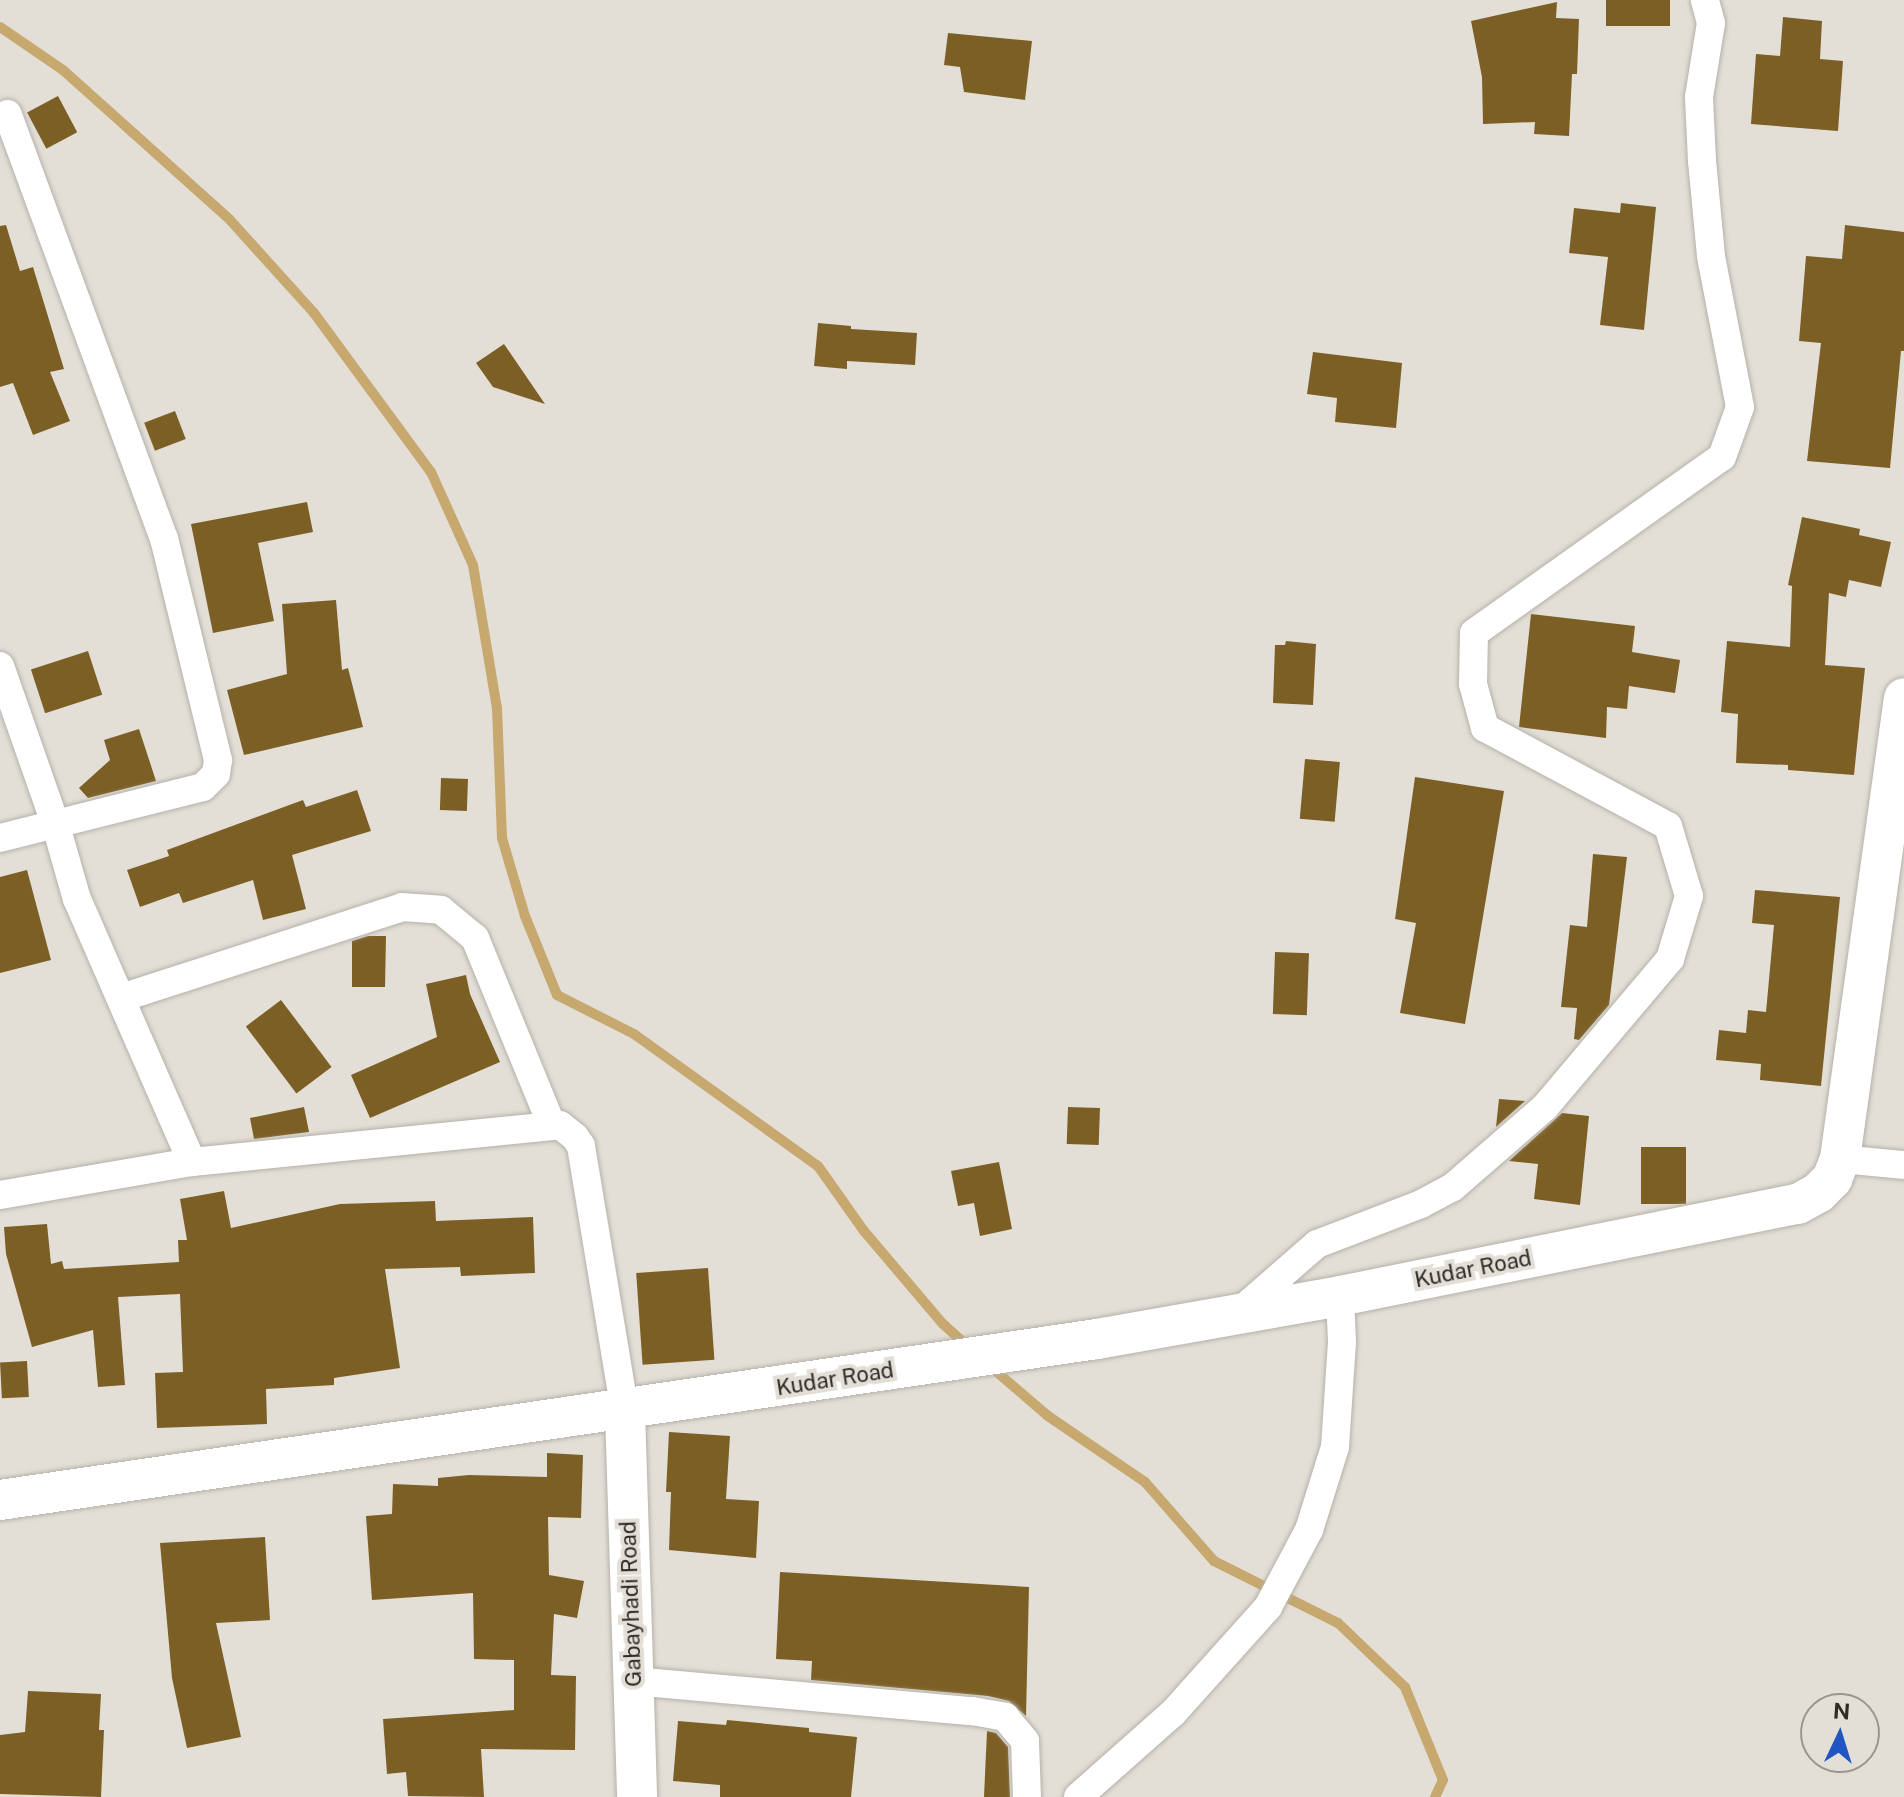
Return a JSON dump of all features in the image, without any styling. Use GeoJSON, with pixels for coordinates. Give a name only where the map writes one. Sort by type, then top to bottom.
{"type":"FeatureCollection","features":[{"type":"Feature","properties":{"kind":"street"},"geometry":{"type":"LineString","coordinates":[[1239,1312],[1317,1244],[1421,1204],[1453,1187],[1545,1107],[1670,959],[1689,896],[1668,826],[1485,728],[1473,684],[1474,633],[1722,457],[1740,407],[1734,362],[1711,256],[1702,161],[1699,97],[1711,23],[1705,0]]}},
{"type":"Feature","properties":{"kind":"street"},"geometry":{"type":"LineString","coordinates":[[0,838],[203,787],[216,774],[218,760],[164,539],[8,114]]}},
{"type":"Feature","properties":{"kind":"street"},"geometry":{"type":"LineString","coordinates":[[0,666],[56,826],[77,899],[192,1162]]}},
{"type":"Feature","properties":{"kind":"street","name":"Kudar Road"},"geometry":{"type":"LineString","coordinates":[[0,1500],[625,1411],[1097,1339],[1340,1296],[1798,1204],[1818,1193],[1832,1179],[1840,1159],[1904,698]]}},
{"type":"Feature","properties":{"kind":"street"},"geometry":{"type":"LineString","coordinates":[[121,998],[402,907],[441,910],[475,938],[551,1123]]}},
{"type":"Feature","properties":{"kind":"street"},"geometry":{"type":"LineString","coordinates":[[0,1195],[192,1162],[551,1123],[568,1131],[581,1146],[625,1411]]}},
{"type":"Feature","properties":{"kind":"street"},"geometry":{"type":"LineString","coordinates":[[1840,1159],[1904,1165]]}},
{"type":"Feature","properties":{"kind":"street"},"geometry":{"type":"LineString","coordinates":[[1078,1797],[1173,1713],[1268,1607],[1302,1543],[1317,1513],[1335,1447],[1342,1342],[1340,1296]]}},
{"type":"Feature","properties":{"kind":"street","name":"Gabayhadi Road"},"geometry":{"type":"LineString","coordinates":[[625,1411],[637,1797]]}},
{"type":"Feature","properties":{"kind":"street"},"geometry":{"type":"LineString","coordinates":[[633,1681],[972,1711],[1005,1717],[1025,1741],[1027,1797]]}},
{"type":"Feature","properties":{"kind":"building"},"geometry":{"type":"Polygon","coordinates":[[[1606,0],[1670,0],[1670,26],[1606,26],[1606,0]]]}},
{"type":"Feature","properties":{"kind":"building"},"geometry":{"type":"Polygon","coordinates":[[[1557,2],[1556,18],[1579,19],[1577,74],[1572,74],[1569,136],[1534,134],[1535,122],[1483,124],[1482,77],[1471,21],[1557,2]]]}},
{"type":"Feature","properties":{"kind":"building"},"geometry":{"type":"Polygon","coordinates":[[[1783,17],[1822,21],[1820,59],[1843,61],[1838,131],[1751,124],[1756,54],[1780,56],[1783,17]]]}},
{"type":"Feature","properties":{"kind":"building"},"geometry":{"type":"Polygon","coordinates":[[[948,33],[1032,41],[1025,100],[964,92],[960,67],[944,65],[948,33]]]}},
{"type":"Feature","properties":{"kind":"building"},"geometry":{"type":"Polygon","coordinates":[[[58,96],[77,132],[46,149],[27,112],[58,96]]]}},
{"type":"Feature","properties":{"kind":"building"},"geometry":{"type":"Polygon","coordinates":[[[1621,203],[1656,207],[1644,330],[1600,325],[1608,257],[1569,253],[1574,208],[1620,213],[1621,203]]]}},
{"type":"Feature","properties":{"kind":"building"},"geometry":{"type":"Polygon","coordinates":[[[6,225],[20,271],[33,267],[64,369],[50,372],[70,421],[33,435],[13,383],[0,387],[0,226],[6,225]]]}},
{"type":"Feature","properties":{"kind":"building"},"geometry":{"type":"Polygon","coordinates":[[[1845,225],[1904,232],[1904,351],[1901,351],[1890,468],[1807,461],[1821,343],[1799,341],[1806,256],[1842,259],[1845,225]]]}},
{"type":"Feature","properties":{"kind":"building"},"geometry":{"type":"Polygon","coordinates":[[[818,323],[851,326],[851,329],[917,333],[915,365],[847,361],[847,369],[814,366],[818,323]]]}},
{"type":"Feature","properties":{"kind":"building"},"geometry":{"type":"Polygon","coordinates":[[[504,344],[545,404],[493,387],[476,363],[504,344]]]}},
{"type":"Feature","properties":{"kind":"building"},"geometry":{"type":"Polygon","coordinates":[[[1313,352],[1402,363],[1396,428],[1335,422],[1337,398],[1307,394],[1313,352]]]}},
{"type":"Feature","properties":{"kind":"building"},"geometry":{"type":"Polygon","coordinates":[[[175,411],[186,439],[155,451],[144,423],[175,411]]]}},
{"type":"Feature","properties":{"kind":"building"},"geometry":{"type":"Polygon","coordinates":[[[307,502],[313,532],[258,543],[274,621],[213,633],[191,524],[307,502]]]}},
{"type":"Feature","properties":{"kind":"building"},"geometry":{"type":"Polygon","coordinates":[[[1802,517],[1860,529],[1859,535],[1891,542],[1881,587],[1849,580],[1846,597],[1829,593],[1825,665],[1865,668],[1854,775],[1788,770],[1788,765],[1736,763],[1738,714],[1721,712],[1727,641],[1790,647],[1792,586],[1788,585],[1802,517]]]}},
{"type":"Feature","properties":{"kind":"building"},"geometry":{"type":"Polygon","coordinates":[[[336,600],[342,670],[348,668],[363,727],[244,755],[227,690],[287,674],[282,604],[336,600]]]}},
{"type":"Feature","properties":{"kind":"building"},"geometry":{"type":"Polygon","coordinates":[[[1531,614],[1635,626],[1632,652],[1680,660],[1675,693],[1629,686],[1627,709],[1607,707],[1606,738],[1519,727],[1531,614]]]}},
{"type":"Feature","properties":{"kind":"building"},"geometry":{"type":"Polygon","coordinates":[[[1286,641],[1316,644],[1313,705],[1273,703],[1275,645],[1285,645],[1286,641]]]}},
{"type":"Feature","properties":{"kind":"building"},"geometry":{"type":"Polygon","coordinates":[[[88,651],[102,695],[45,713],[31,670],[88,651]]]}},
{"type":"Feature","properties":{"kind":"building"},"geometry":{"type":"Polygon","coordinates":[[[139,729],[156,781],[88,798],[79,788],[110,760],[104,740],[139,729]]]}},
{"type":"Feature","properties":{"kind":"building"},"geometry":{"type":"Polygon","coordinates":[[[1305,759],[1340,762],[1335,822],[1300,819],[1305,759]]]}},
{"type":"Feature","properties":{"kind":"building"},"geometry":{"type":"Polygon","coordinates":[[[1415,777],[1504,791],[1465,1024],[1400,1013],[1416,923],[1395,919],[1415,777]]]}},
{"type":"Feature","properties":{"kind":"building"},"geometry":{"type":"Polygon","coordinates":[[[441,778],[468,779],[467,811],[440,810],[441,778]]]}},
{"type":"Feature","properties":{"kind":"building"},"geometry":{"type":"Polygon","coordinates":[[[357,790],[371,831],[292,855],[306,909],[263,920],[253,880],[183,903],[179,893],[140,907],[127,870],[169,856],[167,850],[303,800],[306,807],[357,790]]]}},
{"type":"Feature","properties":{"kind":"building"},"geometry":{"type":"Polygon","coordinates":[[[1593,854],[1627,857],[1609,1005],[1579,1040],[1574,1039],[1577,1008],[1561,1007],[1570,925],[1587,927],[1593,854]]]}},
{"type":"Feature","properties":{"kind":"building"},"geometry":{"type":"Polygon","coordinates":[[[27,870],[51,960],[0,973],[0,877],[27,870]]]}},
{"type":"Feature","properties":{"kind":"building"},"geometry":{"type":"Polygon","coordinates":[[[1755,890],[1840,897],[1821,1086],[1760,1080],[1761,1064],[1716,1060],[1719,1030],[1746,1033],[1748,1010],[1766,1012],[1774,925],[1752,923],[1755,890]]]}},
{"type":"Feature","properties":{"kind":"building"},"geometry":{"type":"Polygon","coordinates":[[[368,936],[386,936],[385,987],[352,987],[352,941],[368,936]]]}},
{"type":"Feature","properties":{"kind":"building"},"geometry":{"type":"Polygon","coordinates":[[[1275,952],[1309,953],[1307,1015],[1273,1014],[1275,952]]]}},
{"type":"Feature","properties":{"kind":"building"},"geometry":{"type":"Polygon","coordinates":[[[466,975],[470,994],[500,1062],[370,1118],[351,1075],[437,1037],[426,984],[466,975]]]}},
{"type":"Feature","properties":{"kind":"building"},"geometry":{"type":"Polygon","coordinates":[[[281,1000],[332,1067],[296,1094],[246,1026],[281,1000]]]}},
{"type":"Feature","properties":{"kind":"building"},"geometry":{"type":"Polygon","coordinates":[[[1499,1099],[1525,1101],[1496,1127],[1499,1099]]]}},
{"type":"Feature","properties":{"kind":"building"},"geometry":{"type":"Polygon","coordinates":[[[304,1107],[309,1132],[254,1139],[250,1118],[304,1107]]]}},
{"type":"Feature","properties":{"kind":"building"},"geometry":{"type":"Polygon","coordinates":[[[1068,1107],[1100,1108],[1099,1145],[1067,1144],[1068,1107]]]}},
{"type":"Feature","properties":{"kind":"building"},"geometry":{"type":"Polygon","coordinates":[[[1562,1113],[1589,1116],[1580,1205],[1534,1199],[1538,1164],[1509,1161],[1562,1113]]]}},
{"type":"Feature","properties":{"kind":"building"},"geometry":{"type":"Polygon","coordinates":[[[1641,1147],[1686,1147],[1686,1204],[1641,1204],[1641,1147]]]}},
{"type":"Feature","properties":{"kind":"building"},"geometry":{"type":"Polygon","coordinates":[[[999,1162],[1012,1229],[980,1236],[974,1203],[958,1206],[951,1171],[999,1162]]]}},
{"type":"Feature","properties":{"kind":"building"},"geometry":{"type":"Polygon","coordinates":[[[224,1191],[231,1228],[340,1204],[435,1201],[436,1221],[533,1217],[535,1273],[461,1276],[460,1267],[385,1269],[400,1368],[334,1378],[334,1385],[266,1389],[267,1424],[157,1428],[155,1373],[183,1372],[180,1294],[118,1297],[125,1385],[98,1387],[93,1330],[32,1347],[6,1254],[4,1227],[47,1224],[51,1264],[62,1261],[64,1269],[179,1262],[178,1240],[187,1240],[180,1199],[224,1191]]]}},
{"type":"Feature","properties":{"kind":"building"},"geometry":{"type":"Polygon","coordinates":[[[708,1268],[714,1360],[643,1365],[636,1273],[708,1268]]]}},
{"type":"Feature","properties":{"kind":"building"},"geometry":{"type":"Polygon","coordinates":[[[27,1361],[29,1397],[2,1398],[0,1362],[27,1361]]]}},
{"type":"Feature","properties":{"kind":"building"},"geometry":{"type":"Polygon","coordinates":[[[669,1432],[730,1436],[726,1499],[759,1501],[756,1558],[669,1550],[671,1492],[666,1492],[669,1432]]]}},
{"type":"Feature","properties":{"kind":"building"},"geometry":{"type":"Polygon","coordinates":[[[547,1453],[583,1455],[581,1518],[548,1517],[549,1575],[584,1581],[577,1618],[554,1614],[551,1675],[576,1676],[575,1750],[481,1749],[484,1797],[408,1796],[406,1772],[387,1774],[383,1719],[514,1710],[514,1660],[474,1659],[473,1593],[372,1600],[366,1516],[392,1514],[393,1484],[438,1486],[438,1478],[469,1475],[547,1477],[547,1453]]]}},
{"type":"Feature","properties":{"kind":"building"},"geometry":{"type":"Polygon","coordinates":[[[265,1537],[270,1620],[216,1623],[241,1737],[187,1748],[172,1678],[160,1543],[265,1537]]]}},
{"type":"Feature","properties":{"kind":"building"},"geometry":{"type":"Polygon","coordinates":[[[780,1572],[1029,1587],[1026,1716],[1009,1701],[988,1696],[811,1680],[812,1661],[776,1659],[780,1572]]]}},
{"type":"Feature","properties":{"kind":"building"},"geometry":{"type":"Polygon","coordinates":[[[28,1691],[101,1694],[99,1730],[104,1730],[101,1797],[0,1794],[0,1735],[25,1732],[28,1691]]]}},
{"type":"Feature","properties":{"kind":"building"},"geometry":{"type":"Polygon","coordinates":[[[727,1720],[809,1728],[809,1732],[857,1737],[851,1797],[720,1797],[720,1785],[673,1781],[678,1721],[726,1725],[727,1720]]]}},
{"type":"Feature","properties":{"kind":"building"},"geometry":{"type":"Polygon","coordinates":[[[987,1731],[996,1733],[1008,1747],[1010,1797],[984,1797],[987,1731]]]}},
{"type":"Feature","properties":{"kind":"waterway"},"geometry":{"type":"LineString","coordinates":[[0,27],[63,70],[230,220],[314,313],[431,472],[473,565],[497,708],[502,838],[525,916],[557,995],[634,1034],[818,1166],[864,1231],[943,1324],[970,1348]]}},
{"type":"Feature","properties":{"kind":"waterway"},"geometry":{"type":"LineString","coordinates":[[991,1367],[1048,1416],[1145,1482],[1214,1561],[1338,1623],[1405,1687],[1443,1780],[1435,1797]]}}]}
